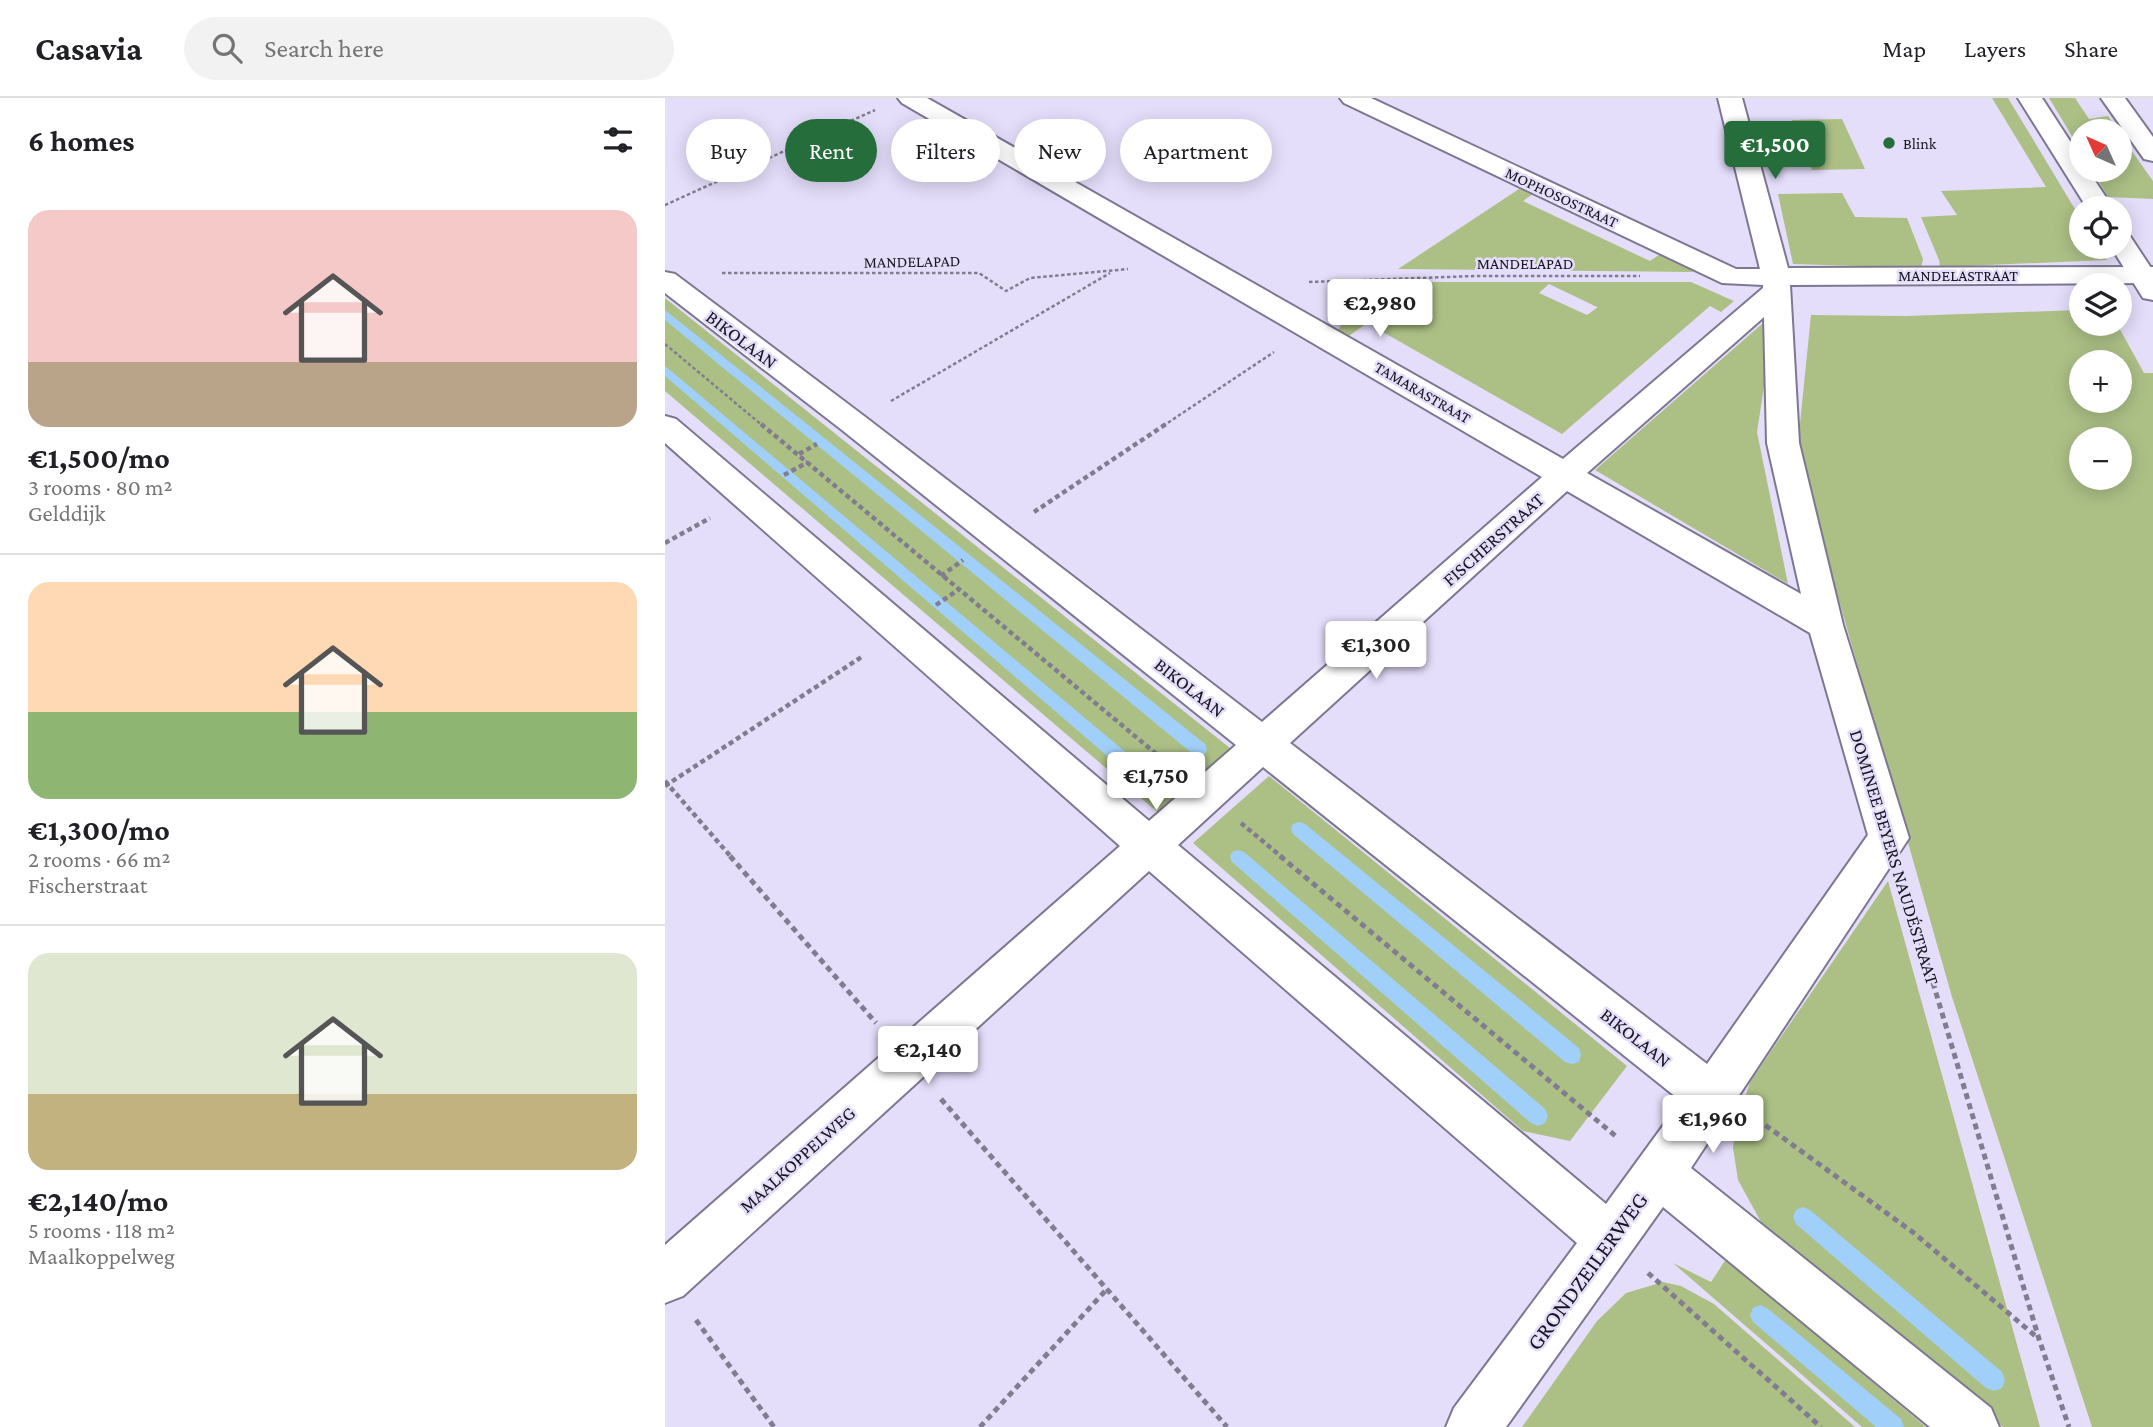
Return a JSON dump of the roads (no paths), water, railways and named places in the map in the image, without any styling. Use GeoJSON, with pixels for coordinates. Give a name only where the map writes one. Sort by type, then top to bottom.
{"type":"FeatureCollection","features":[{"type":"Feature","properties":{"kind":"street","name":"MOPHOSOSTRAAT"},"geometry":{"type":"LineString","coordinates":[[1352,98],[1732,277],[1776,283]]}},
{"type":"Feature","properties":{"kind":"street","name":"DOMINEE BEYERS NAUDÉSTRAAT"},"geometry":{"type":"LineString","coordinates":[[1730,98],[1776,283],[1783,443],[1825,625],[1889,838]]}},
{"type":"Feature","properties":{"kind":"street"},"geometry":{"type":"LineString","coordinates":[[2030,98],[2092,196]]}},
{"type":"Feature","properties":{"kind":"street"},"geometry":{"type":"LineString","coordinates":[[2113,98],[2153,154]]}},
{"type":"Feature","properties":{"kind":"street","name":"TAMARASTRAAT"},"geometry":{"type":"LineString","coordinates":[[898,102],[1235,285],[1825,625]]}},
{"type":"Feature","properties":{"kind":"street"},"geometry":{"type":"LineString","coordinates":[[2132,258],[2149,281]]}},
{"type":"Feature","properties":{"kind":"street","name":"BIKOLAAN"},"geometry":{"type":"LineString","coordinates":[[665,280],[853,423],[984,545],[1263,743],[1712,1097]]}},
{"type":"Feature","properties":{"kind":"street","name":"MANDELASTRAAT"},"geometry":{"type":"LineString","coordinates":[[1776,283],[2149,281]]}},
{"type":"Feature","properties":{"kind":"street","name":"FISCHERSTRAAT"},"geometry":{"type":"LineString","coordinates":[[1149,846],[1776,283]]}},
{"type":"Feature","properties":{"kind":"street"},"geometry":{"type":"LineString","coordinates":[[665,426],[899,631],[1610,1239]]}},
{"type":"Feature","properties":{"kind":"street","name":"GRONDZEILERWEG"},"geometry":{"type":"LineString","coordinates":[[1473,1427],[1659,1173],[1889,838]]}},
{"type":"Feature","properties":{"kind":"street","name":"MAALKOPPELWEG"},"geometry":{"type":"LineString","coordinates":[[665,1277],[1149,846]]}},
{"type":"Feature","properties":{"kind":"street"},"geometry":{"type":"LineString","coordinates":[[1659,1173],[1972,1427]]}},
{"type":"Feature","properties":{"kind":"waterway"},"geometry":{"type":"LineString","coordinates":[[665,314],[1199,749]]}},
{"type":"Feature","properties":{"kind":"waterway"},"geometry":{"type":"LineString","coordinates":[[665,370],[1154,786]]}},
{"type":"Feature","properties":{"kind":"waterway"},"geometry":{"type":"LineString","coordinates":[[1299,829],[1572,1055]]}},
{"type":"Feature","properties":{"kind":"waterway"},"geometry":{"type":"LineString","coordinates":[[1238,857],[1538,1116]]}},
{"type":"Feature","properties":{"kind":"waterway"},"geometry":{"type":"LineString","coordinates":[[1803,1217],[1994,1380]]}},
{"type":"Feature","properties":{"kind":"waterway"},"geometry":{"type":"LineString","coordinates":[[1760,1315],[1893,1427]]}},
{"type":"Feature","properties":{"kind":"place","name":"Blink"},"geometry":{"type":"Point","coordinates":[1889,143]}}]}
